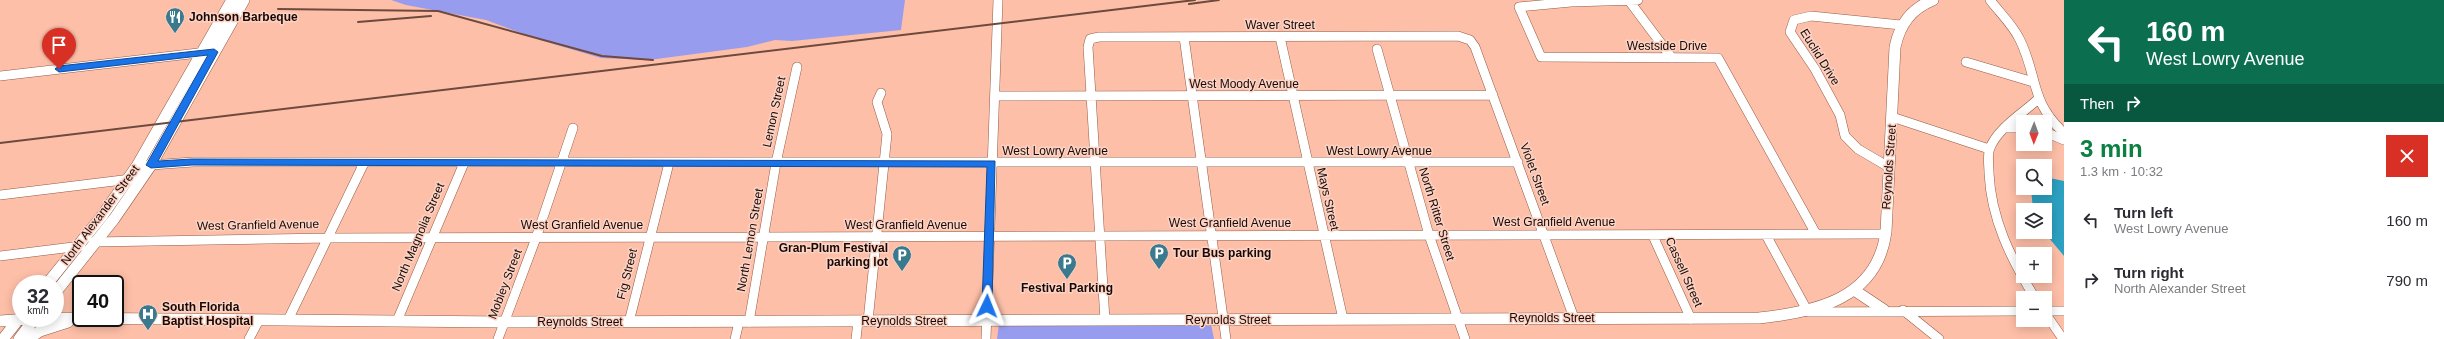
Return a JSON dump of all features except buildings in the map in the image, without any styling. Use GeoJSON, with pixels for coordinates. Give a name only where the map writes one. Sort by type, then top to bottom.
{"type":"FeatureCollection","features":[{"type":"Feature","properties":{"kind":"main road","name":"North Alexander Street"},"geometry":{"type":"LineString","coordinates":[[54,275],[78,246],[137,166],[232,0]]}},
{"type":"Feature","properties":{"kind":"main road","name":"North Alexander Street"},"geometry":{"type":"LineString","coordinates":[[64,282],[97,240],[151,165],[244,0]]}},
{"type":"Feature","properties":{"kind":"main road"},"geometry":{"type":"LineString","coordinates":[[1901,25],[1923,4],[1931,0]]}},
{"type":"Feature","properties":{"kind":"main road","name":"Reynolds Street"},"geometry":{"type":"LineString","coordinates":[[124,318],[505,322],[1458,318],[1691,319],[1759,318],[1808,312],[1829,305],[1854,290],[1872,272],[1879,259],[1885,234],[1887,166],[1892,118],[1896,46],[1901,25]]}},
{"type":"Feature","properties":{"kind":"main road"},"geometry":{"type":"LineString","coordinates":[[1854,290],[1884,310]]}},
{"type":"Feature","properties":{"kind":"main road","name":"Reynolds Street"},"geometry":{"type":"LineString","coordinates":[[0,321],[12,319]]}},
{"type":"Feature","properties":{"kind":"main road"},"geometry":{"type":"LineString","coordinates":[[28,339],[46,329],[72,321]]}},
{"type":"Feature","properties":{"kind":"main road"},"geometry":{"type":"LineString","coordinates":[[3,339],[12,327]]}},
{"type":"Feature","properties":{"kind":"main road"},"geometry":{"type":"LineString","coordinates":[[19,339],[28,327]]}},
{"type":"Feature","properties":{"kind":"street"},"geometry":{"type":"LineString","coordinates":[[986,339],[998,0]]}},
{"type":"Feature","properties":{"kind":"street"},"geometry":{"type":"LineString","coordinates":[[1613,0],[1634,1],[1672,58]]}},
{"type":"Feature","properties":{"kind":"street","name":"Westside Drive"},"geometry":{"type":"LineString","coordinates":[[1613,0],[1519,7],[1541,57],[1718,58],[1816,234]]}},
{"type":"Feature","properties":{"kind":"street"},"geometry":{"type":"LineString","coordinates":[[1990,0],[2019,38],[2028,59],[2037,100],[2043,113],[2064,132]]}},
{"type":"Feature","properties":{"kind":"street","name":"Euclid Drive"},"geometry":{"type":"LineString","coordinates":[[1887,166],[1858,149],[1846,136],[1840,115],[1815,69],[1790,32],[1794,20],[1811,16],[1901,25]]}},
{"type":"Feature","properties":{"kind":"street","name":"Waver Street"},"geometry":{"type":"LineString","coordinates":[[1091,96],[1088,47],[1090,39],[1099,37],[1458,36],[1470,40]]}},
{"type":"Feature","properties":{"kind":"street"},"geometry":{"type":"LineString","coordinates":[[1184,37],[1226,339]]}},
{"type":"Feature","properties":{"kind":"street","name":"Mays Street"},"geometry":{"type":"LineString","coordinates":[[1280,37],[1343,319]]}},
{"type":"Feature","properties":{"kind":"street","name":"Violet Street"},"geometry":{"type":"LineString","coordinates":[[1470,40],[1475,47],[1493,95],[1574,318]]}},
{"type":"Feature","properties":{"kind":"street","name":"North Ritter Street"},"geometry":{"type":"LineString","coordinates":[[1377,49],[1389,96],[1430,235],[1464,339]]}},
{"type":"Feature","properties":{"kind":"street"},"geometry":{"type":"LineString","coordinates":[[0,76],[202,52],[214,52]]}},
{"type":"Feature","properties":{"kind":"street"},"geometry":{"type":"LineString","coordinates":[[1966,62],[2033,82]]}},
{"type":"Feature","properties":{"kind":"street","name":"Lemon Street"},"geometry":{"type":"LineString","coordinates":[[776,163],[796,68]]}},
{"type":"Feature","properties":{"kind":"street"},"geometry":{"type":"LineString","coordinates":[[856,339],[863,321],[876,238],[887,134],[877,102],[881,93]]}},
{"type":"Feature","properties":{"kind":"street","name":"West Moody Avenue"},"geometry":{"type":"LineString","coordinates":[[995,96],[1493,95]]}},
{"type":"Feature","properties":{"kind":"street"},"geometry":{"type":"LineString","coordinates":[[1091,96],[1105,320]]}},
{"type":"Feature","properties":{"kind":"street"},"geometry":{"type":"LineString","coordinates":[[2030,291],[2013,264],[1994,218],[1989,180],[1990,149],[1998,137],[2037,100]]}},
{"type":"Feature","properties":{"kind":"street"},"geometry":{"type":"LineString","coordinates":[[1892,118],[1990,149]]}},
{"type":"Feature","properties":{"kind":"street","name":"Mobley Street"},"geometry":{"type":"LineString","coordinates":[[498,339],[536,238],[572,128]]}},
{"type":"Feature","properties":{"kind":"street"},"geometry":{"type":"LineString","coordinates":[[2008,128],[2016,128]]}},
{"type":"Feature","properties":{"kind":"street"},"geometry":{"type":"LineString","coordinates":[[2052,135],[2064,140]]}},
{"type":"Feature","properties":{"kind":"street","name":"West Lowry Avenue"},"geometry":{"type":"LineString","coordinates":[[137,166],[192,162],[992,164],[1518,162]]}},
{"type":"Feature","properties":{"kind":"street"},"geometry":{"type":"LineString","coordinates":[[288,320],[364,163]]}},
{"type":"Feature","properties":{"kind":"street","name":"North Magnolia Street"},"geometry":{"type":"LineString","coordinates":[[397,321],[464,163]]}},
{"type":"Feature","properties":{"kind":"street","name":"Fig Street"},"geometry":{"type":"LineString","coordinates":[[628,322],[669,163]]}},
{"type":"Feature","properties":{"kind":"street","name":"North Lemon Street"},"geometry":{"type":"LineString","coordinates":[[744,322],[763,238],[776,163]]}},
{"type":"Feature","properties":{"kind":"street"},"geometry":{"type":"LineString","coordinates":[[0,195],[143,177]]}},
{"type":"Feature","properties":{"kind":"street","name":"West Granfield Avenue"},"geometry":{"type":"LineString","coordinates":[[0,256],[78,246],[97,240],[329,238],[989,238],[1324,235],[1653,236],[1885,234]]}},
{"type":"Feature","properties":{"kind":"street"},"geometry":{"type":"LineString","coordinates":[[1766,235],[1808,312]]}},
{"type":"Feature","properties":{"kind":"street","name":"Cassell Street"},"geometry":{"type":"LineString","coordinates":[[1653,236],[1691,319]]}},
{"type":"Feature","properties":{"kind":"street","name":"Reynolds Street"},"geometry":{"type":"LineString","coordinates":[[1808,312],[1884,310],[2016,311]]}},
{"type":"Feature","properties":{"kind":"street"},"geometry":{"type":"LineString","coordinates":[[1903,310],[1939,339]]}},
{"type":"Feature","properties":{"kind":"street"},"geometry":{"type":"LineString","coordinates":[[2052,312],[2064,312]]}},
{"type":"Feature","properties":{"kind":"street"},"geometry":{"type":"LineString","coordinates":[[249,339],[259,320]]}},
{"type":"Feature","properties":{"kind":"street"},"geometry":{"type":"LineString","coordinates":[[735,339],[744,322]]}},
{"type":"Feature","properties":{"kind":"street"},"geometry":{"type":"LineString","coordinates":[[2052,322],[2063,339]]}},
{"type":"Feature","properties":{"kind":"shaded area"},"geometry":{"type":"Polygon","coordinates":[[[391,0],[905,0],[901,30],[792,41],[775,40],[747,47],[649,60],[601,58],[540,40],[486,20],[406,5],[391,0]]]}},
{"type":"Feature","properties":{"kind":"shaded area"},"geometry":{"type":"Polygon","coordinates":[[[2052,178],[2064,181],[2064,256],[2050,239],[2052,239],[2052,203],[2032,203],[2032,195],[2052,195],[2052,178]]]}},
{"type":"Feature","properties":{"kind":"shaded area"},"geometry":{"type":"Polygon","coordinates":[[[999,324],[1211,324],[1214,339],[997,339],[999,324]]]}},
{"type":"Feature","properties":{"kind":"railway"},"geometry":{"type":"LineString","coordinates":[[0,143],[1195,0]]}},
{"type":"Feature","properties":{"kind":"railway"},"geometry":{"type":"LineString","coordinates":[[1189,4],[1219,0]]}},
{"type":"Feature","properties":{"kind":"railway"},"geometry":{"type":"LineString","coordinates":[[278,9],[438,11],[602,56],[653,60]]}},
{"type":"Feature","properties":{"kind":"railway"},"geometry":{"type":"LineString","coordinates":[[358,22],[431,16]]}},
{"type":"Feature","properties":{"kind":"place","name":"Johnson Barbeque"},"geometry":{"type":"Point","coordinates":[175,34]}},
{"type":"Feature","properties":{"kind":"place","name":"Tour Bus parking"},"geometry":{"type":"Point","coordinates":[1159,270]}},
{"type":"Feature","properties":{"kind":"place","name":"Gran-Plum Festival parking lot"},"geometry":{"type":"Point","coordinates":[902,272]}},
{"type":"Feature","properties":{"kind":"place","name":"Festival Parking"},"geometry":{"type":"Point","coordinates":[1067,280]}},
{"type":"Feature","properties":{"kind":"place","name":"South Florida Baptist Hospital"},"geometry":{"type":"Point","coordinates":[148,331]}},
{"type":"Feature","properties":{"kind":"route"},"geometry":{"type":"LineString","coordinates":[[59,69],[202,52],[214,52],[166,141],[151,165],[192,162],[992,164],[987,306]]}}]}
